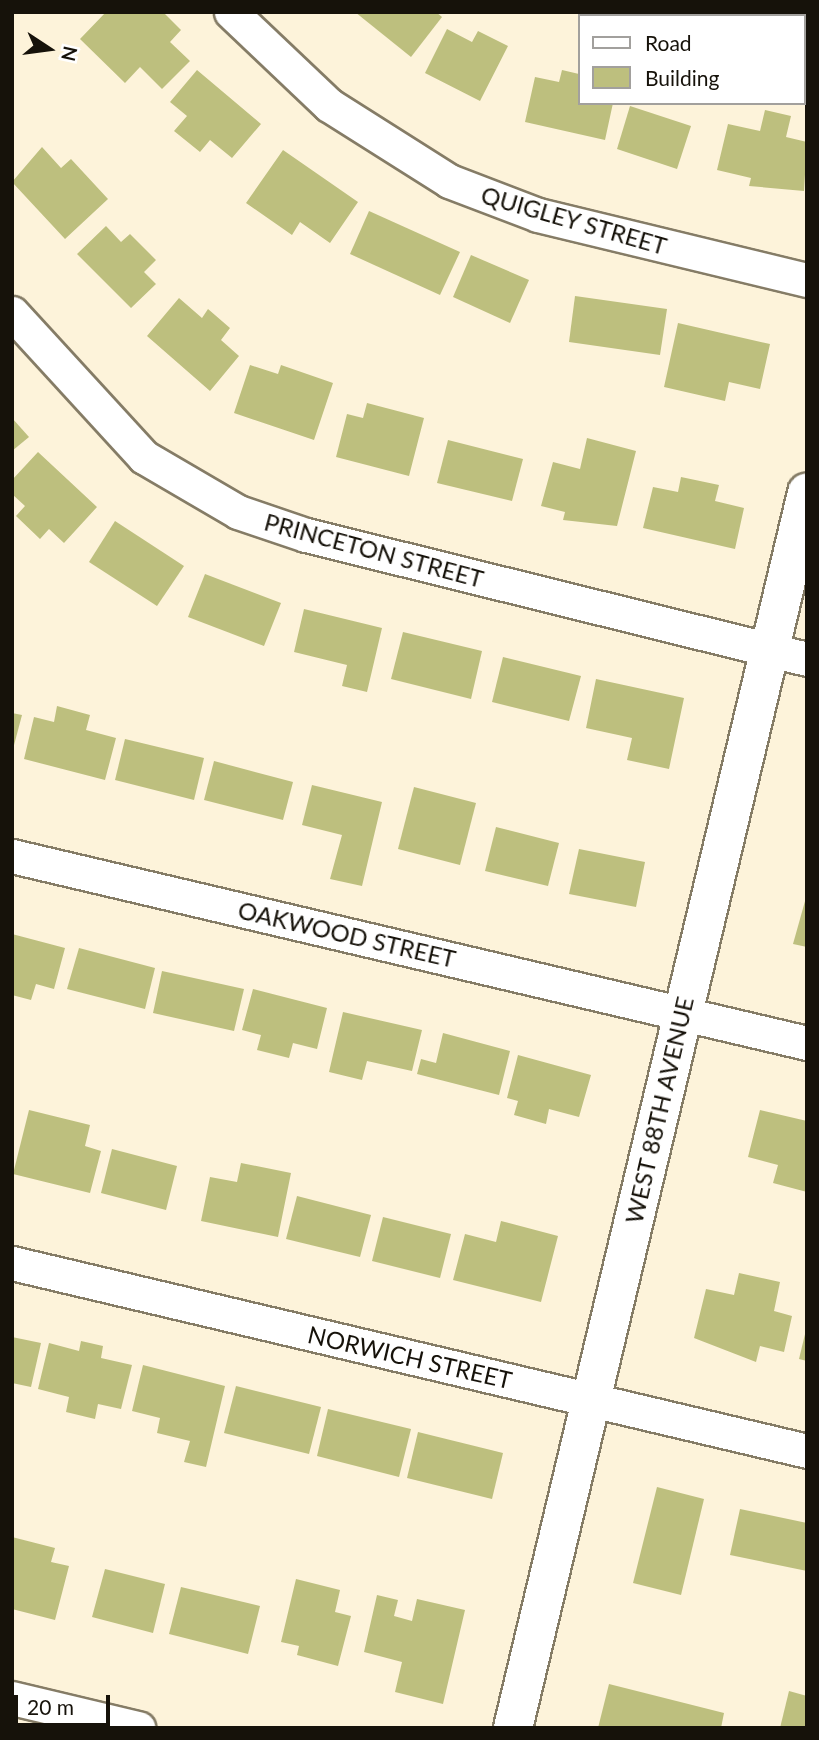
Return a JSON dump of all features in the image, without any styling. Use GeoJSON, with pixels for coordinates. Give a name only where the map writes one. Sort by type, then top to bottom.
{"type":"FeatureCollection","features":[{"type":"Feature","properties":{"kind":"street","name":"QUIGLEY STREET"},"geometry":{"type":"LineString","coordinates":[[232,12],[329,105],[449,181],[538,215],[807,280]]}},
{"type":"Feature","properties":{"kind":"street","name":"PRINCETON STREET"},"geometry":{"type":"LineString","coordinates":[[12,313],[133,448],[238,512],[306,535],[807,659]]}},
{"type":"Feature","properties":{"kind":"street","name":"WEST 88TH AVENUE"},"geometry":{"type":"LineString","coordinates":[[513,1728],[807,492]]}},
{"type":"Feature","properties":{"kind":"street","name":"OAKWOOD STREET"},"geometry":{"type":"LineString","coordinates":[[12,856],[807,1043]]}},
{"type":"Feature","properties":{"kind":"street","name":"NORWICH STREET"},"geometry":{"type":"LineString","coordinates":[[12,1263],[807,1451]]}},
{"type":"Feature","properties":{"kind":"street"},"geometry":{"type":"LineString","coordinates":[[12,1698],[138,1728]]}},
{"type":"Feature","properties":{"kind":"building"},"geometry":{"type":"Polygon","coordinates":[[[106,12],[163,12],[181,30],[170,42],[190,61],[162,89],[140,67],[125,83],[80,39],[106,12]]]}},
{"type":"Feature","properties":{"kind":"building"},"geometry":{"type":"Polygon","coordinates":[[[355,12],[436,12],[442,17],[411,57],[355,12]]]}},
{"type":"Feature","properties":{"kind":"building"},"geometry":{"type":"Polygon","coordinates":[[[753,12],[807,12],[807,27],[805,14],[753,12]]]}},
{"type":"Feature","properties":{"kind":"building"},"geometry":{"type":"Polygon","coordinates":[[[447,29],[472,42],[478,31],[508,46],[480,101],[425,73],[447,29]]]}},
{"type":"Feature","properties":{"kind":"building"},"geometry":{"type":"Polygon","coordinates":[[[197,70],[261,124],[232,158],[210,140],[200,152],[174,131],[187,116],[170,102],[197,70]]]}},
{"type":"Feature","properties":{"kind":"building"},"geometry":{"type":"Polygon","coordinates":[[[562,70],[578,74],[578,105],[613,105],[605,140],[525,122],[535,77],[559,82],[562,70]]]}},
{"type":"Feature","properties":{"kind":"building"},"geometry":{"type":"Polygon","coordinates":[[[630,106],[691,126],[677,169],[617,149],[630,106]]]}},
{"type":"Feature","properties":{"kind":"building"},"geometry":{"type":"Polygon","coordinates":[[[765,110],[791,116],[786,137],[807,142],[804,191],[749,186],[751,178],[717,170],[728,124],[760,131],[765,110]]]}},
{"type":"Feature","properties":{"kind":"building"},"geometry":{"type":"Polygon","coordinates":[[[42,147],[61,168],[71,159],[108,199],[65,239],[12,182],[42,147]]]}},
{"type":"Feature","properties":{"kind":"building"},"geometry":{"type":"Polygon","coordinates":[[[283,150],[358,202],[330,243],[300,222],[292,235],[246,203],[283,150]]]}},
{"type":"Feature","properties":{"kind":"building"},"geometry":{"type":"Polygon","coordinates":[[[369,211],[460,252],[440,295],[350,254],[369,211]]]}},
{"type":"Feature","properties":{"kind":"building"},"geometry":{"type":"Polygon","coordinates":[[[106,226],[121,242],[130,234],[156,260],[144,272],[156,284],[131,308],[77,254],[106,226]]]}},
{"type":"Feature","properties":{"kind":"building"},"geometry":{"type":"Polygon","coordinates":[[[471,255],[529,280],[510,323],[453,297],[471,255]]]}},
{"type":"Feature","properties":{"kind":"building"},"geometry":{"type":"Polygon","coordinates":[[[575,296],[667,309],[660,355],[569,342],[575,296]]]}},
{"type":"Feature","properties":{"kind":"building"},"geometry":{"type":"Polygon","coordinates":[[[179,298],[202,318],[208,309],[230,328],[221,340],[239,356],[210,391],[147,336],[179,298]]]}},
{"type":"Feature","properties":{"kind":"building"},"geometry":{"type":"Polygon","coordinates":[[[678,323],[770,344],[760,389],[729,382],[725,401],[664,387],[678,323]]]}},
{"type":"Feature","properties":{"kind":"building"},"geometry":{"type":"Polygon","coordinates":[[[250,365],[278,374],[281,365],[333,383],[314,440],[234,413],[250,365]]]}},
{"type":"Feature","properties":{"kind":"building"},"geometry":{"type":"Polygon","coordinates":[[[367,403],[424,418],[409,476],[336,457],[347,414],[363,418],[367,403]]]}},
{"type":"Feature","properties":{"kind":"building"},"geometry":{"type":"Polygon","coordinates":[[[12,418],[29,437],[12,451],[12,418]]]}},
{"type":"Feature","properties":{"kind":"building"},"geometry":{"type":"Polygon","coordinates":[[[587,438],[636,451],[617,526],[563,520],[565,512],[541,506],[553,462],[580,469],[587,438]]]}},
{"type":"Feature","properties":{"kind":"building"},"geometry":{"type":"Polygon","coordinates":[[[448,440],[523,459],[512,501],[437,483],[448,440]]]}},
{"type":"Feature","properties":{"kind":"building"},"geometry":{"type":"Polygon","coordinates":[[[38,452],[97,507],[64,543],[49,529],[40,539],[16,516],[25,506],[12,494],[12,480],[38,452]]]}},
{"type":"Feature","properties":{"kind":"building"},"geometry":{"type":"Polygon","coordinates":[[[681,477],[719,485],[715,501],[744,508],[735,549],[643,528],[653,487],[678,492],[681,477]]]}},
{"type":"Feature","properties":{"kind":"building"},"geometry":{"type":"Polygon","coordinates":[[[115,521],[184,566],[157,606],[89,562],[115,521]]]}},
{"type":"Feature","properties":{"kind":"building"},"geometry":{"type":"Polygon","coordinates":[[[205,574],[281,603],[264,646],[188,617],[205,574]]]}},
{"type":"Feature","properties":{"kind":"building"},"geometry":{"type":"Polygon","coordinates":[[[304,609],[382,628],[367,692],[342,686],[347,665],[294,652],[304,609]]]}},
{"type":"Feature","properties":{"kind":"building"},"geometry":{"type":"Polygon","coordinates":[[[403,632],[482,651],[471,699],[391,679],[403,632]]]}},
{"type":"Feature","properties":{"kind":"building"},"geometry":{"type":"Polygon","coordinates":[[[503,657],[581,676],[569,721],[492,702],[503,657]]]}},
{"type":"Feature","properties":{"kind":"building"},"geometry":{"type":"Polygon","coordinates":[[[596,679],[684,698],[669,769],[627,760],[632,738],[586,728],[596,679]]]}},
{"type":"Feature","properties":{"kind":"building"},"geometry":{"type":"Polygon","coordinates":[[[57,706],[90,715],[86,730],[116,738],[105,780],[24,759],[34,717],[54,722],[57,706]]]}},
{"type":"Feature","properties":{"kind":"building"},"geometry":{"type":"Polygon","coordinates":[[[12,713],[22,715],[13,749],[12,749],[12,713]]]}},
{"type":"Feature","properties":{"kind":"building"},"geometry":{"type":"Polygon","coordinates":[[[125,739],[204,758],[194,800],[115,780],[125,739]]]}},
{"type":"Feature","properties":{"kind":"building"},"geometry":{"type":"Polygon","coordinates":[[[214,761],[293,782],[283,820],[204,800],[214,761]]]}},
{"type":"Feature","properties":{"kind":"building"},"geometry":{"type":"Polygon","coordinates":[[[312,785],[382,802],[362,886],[330,879],[342,835],[302,825],[312,785]]]}},
{"type":"Feature","properties":{"kind":"building"},"geometry":{"type":"Polygon","coordinates":[[[414,787],[476,803],[460,865],[398,849],[414,787]]]}},
{"type":"Feature","properties":{"kind":"building"},"geometry":{"type":"Polygon","coordinates":[[[496,827],[559,843],[548,886],[485,871],[496,827]]]}},
{"type":"Feature","properties":{"kind":"building"},"geometry":{"type":"Polygon","coordinates":[[[579,849],[645,862],[636,907],[569,894],[579,849]]]}},
{"type":"Feature","properties":{"kind":"building"},"geometry":{"type":"Polygon","coordinates":[[[807,894],[807,947],[793,944],[807,894]]]}},
{"type":"Feature","properties":{"kind":"building"},"geometry":{"type":"Polygon","coordinates":[[[12,934],[65,948],[54,989],[36,984],[31,1000],[12,995],[12,934]]]}},
{"type":"Feature","properties":{"kind":"building"},"geometry":{"type":"Polygon","coordinates":[[[79,948],[155,968],[145,1009],[67,989],[79,948]]]}},
{"type":"Feature","properties":{"kind":"building"},"geometry":{"type":"Polygon","coordinates":[[[162,971],[244,989],[234,1031],[153,1013],[162,971]]]}},
{"type":"Feature","properties":{"kind":"building"},"geometry":{"type":"Polygon","coordinates":[[[253,989],[327,1008],[317,1049],[293,1043],[289,1058],[257,1050],[261,1035],[242,1030],[253,989]]]}},
{"type":"Feature","properties":{"kind":"building"},"geometry":{"type":"Polygon","coordinates":[[[343,1012],[422,1030],[412,1071],[367,1061],[362,1080],[329,1072],[343,1012]]]}},
{"type":"Feature","properties":{"kind":"building"},"geometry":{"type":"Polygon","coordinates":[[[443,1033],[510,1051],[499,1095],[417,1074],[421,1059],[436,1063],[443,1033]]]}},
{"type":"Feature","properties":{"kind":"building"},"geometry":{"type":"Polygon","coordinates":[[[518,1055],[591,1075],[579,1117],[549,1109],[546,1124],[514,1115],[518,1101],[507,1098],[518,1055]]]}},
{"type":"Feature","properties":{"kind":"building"},"geometry":{"type":"Polygon","coordinates":[[[29,1110],[90,1125],[85,1146],[101,1151],[90,1193],[13,1174],[29,1110]]]}},
{"type":"Feature","properties":{"kind":"building"},"geometry":{"type":"Polygon","coordinates":[[[760,1110],[807,1121],[807,1192],[773,1183],[778,1165],[748,1157],[760,1110]]]}},
{"type":"Feature","properties":{"kind":"building"},"geometry":{"type":"Polygon","coordinates":[[[112,1149],[177,1166],[166,1210],[101,1193],[112,1149]]]}},
{"type":"Feature","properties":{"kind":"building"},"geometry":{"type":"Polygon","coordinates":[[[241,1163],[291,1173],[278,1237],[201,1221],[210,1177],[237,1182],[241,1163]]]}},
{"type":"Feature","properties":{"kind":"building"},"geometry":{"type":"Polygon","coordinates":[[[297,1196],[371,1215],[360,1257],[286,1239],[297,1196]]]}},
{"type":"Feature","properties":{"kind":"building"},"geometry":{"type":"Polygon","coordinates":[[[383,1217],[451,1234],[440,1278],[372,1261],[383,1217]]]}},
{"type":"Feature","properties":{"kind":"building"},"geometry":{"type":"Polygon","coordinates":[[[501,1221],[558,1236],[541,1302],[453,1280],[465,1234],[496,1242],[501,1221]]]}},
{"type":"Feature","properties":{"kind":"building"},"geometry":{"type":"Polygon","coordinates":[[[739,1273],[780,1282],[774,1311],[792,1316],[784,1352],[760,1346],[756,1362],[694,1338],[706,1289],[734,1295],[739,1273]]]}},
{"type":"Feature","properties":{"kind":"building"},"geometry":{"type":"Polygon","coordinates":[[[807,1330],[807,1361],[799,1359],[807,1330]]]}},
{"type":"Feature","properties":{"kind":"building"},"geometry":{"type":"Polygon","coordinates":[[[12,1337],[41,1343],[31,1387],[12,1383],[12,1337]]]}},
{"type":"Feature","properties":{"kind":"building"},"geometry":{"type":"Polygon","coordinates":[[[81,1341],[103,1346],[101,1358],[132,1365],[121,1409],[98,1404],[95,1419],[66,1412],[69,1397],[38,1389],[49,1343],[79,1351],[81,1341]]]}},
{"type":"Feature","properties":{"kind":"building"},"geometry":{"type":"Polygon","coordinates":[[[143,1365],[225,1386],[206,1467],[184,1462],[190,1441],[157,1433],[160,1418],[132,1411],[143,1365]]]}},
{"type":"Feature","properties":{"kind":"building"},"geometry":{"type":"Polygon","coordinates":[[[236,1386],[321,1407],[309,1454],[224,1433],[236,1386]]]}},
{"type":"Feature","properties":{"kind":"building"},"geometry":{"type":"Polygon","coordinates":[[[328,1409],[411,1429],[399,1477],[317,1456],[328,1409]]]}},
{"type":"Feature","properties":{"kind":"building"},"geometry":{"type":"Polygon","coordinates":[[[418,1432],[503,1453],[492,1499],[407,1478],[418,1432]]]}},
{"type":"Feature","properties":{"kind":"building"},"geometry":{"type":"Polygon","coordinates":[[[657,1487],[704,1499],[681,1595],[633,1583],[657,1487]]]}},
{"type":"Feature","properties":{"kind":"building"},"geometry":{"type":"Polygon","coordinates":[[[740,1509],[807,1523],[807,1571],[730,1555],[740,1509]]]}},
{"type":"Feature","properties":{"kind":"building"},"geometry":{"type":"Polygon","coordinates":[[[12,1537],[55,1548],[51,1562],[69,1566],[55,1620],[12,1609],[12,1537]]]}},
{"type":"Feature","properties":{"kind":"building"},"geometry":{"type":"Polygon","coordinates":[[[105,1569],[165,1584],[153,1633],[92,1617],[105,1569]]]}},
{"type":"Feature","properties":{"kind":"building"},"geometry":{"type":"Polygon","coordinates":[[[296,1579],[340,1590],[335,1612],[351,1616],[338,1666],[297,1655],[299,1646],[281,1642],[296,1579]]]}},
{"type":"Feature","properties":{"kind":"building"},"geometry":{"type":"Polygon","coordinates":[[[181,1587],[260,1606],[248,1654],[169,1634],[181,1587]]]}},
{"type":"Feature","properties":{"kind":"building"},"geometry":{"type":"Polygon","coordinates":[[[377,1595],[398,1600],[394,1616],[412,1621],[417,1599],[465,1610],[443,1704],[395,1692],[402,1662],[364,1652],[377,1595]]]}},
{"type":"Feature","properties":{"kind":"building"},"geometry":{"type":"Polygon","coordinates":[[[609,1684],[724,1713],[721,1728],[598,1728],[609,1684]]]}},
{"type":"Feature","properties":{"kind":"building"},"geometry":{"type":"Polygon","coordinates":[[[789,1691],[807,1696],[807,1728],[780,1728],[789,1691]]]}}]}
